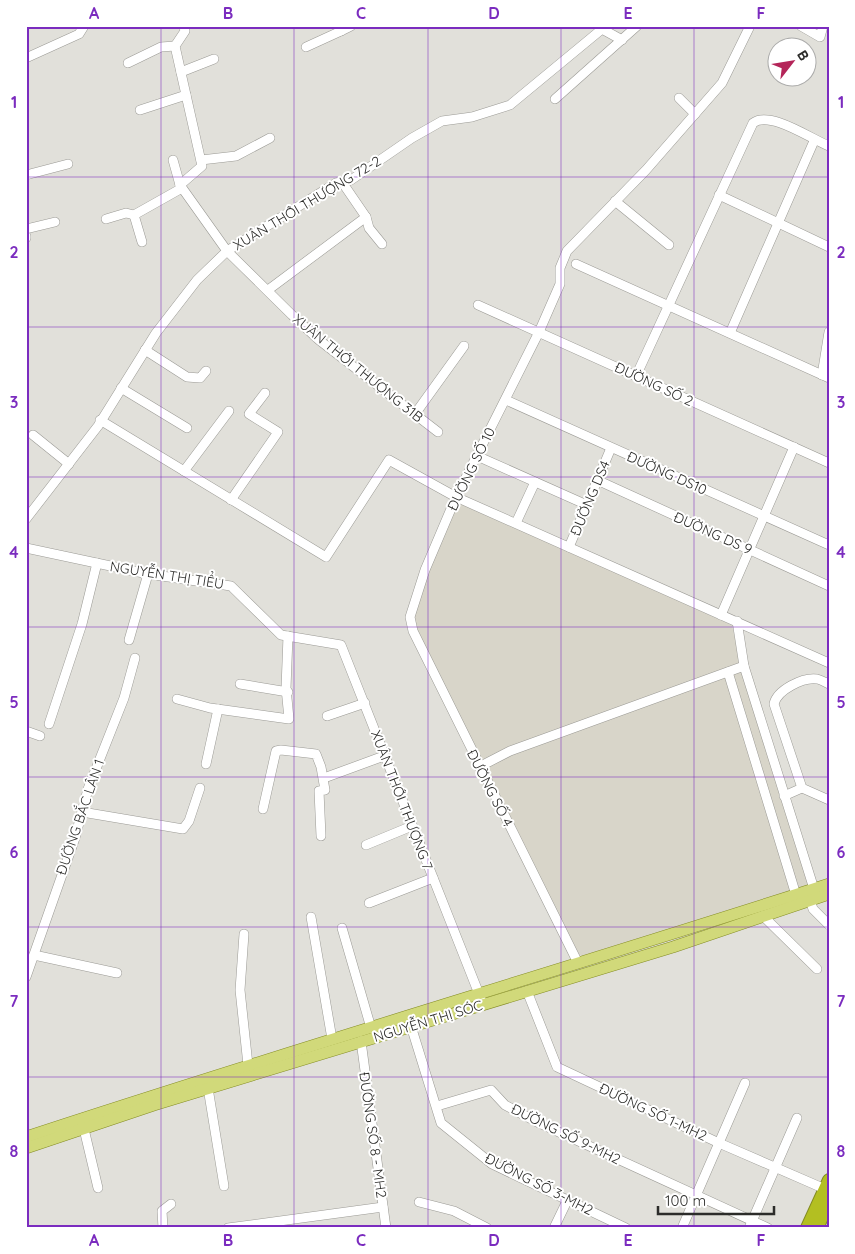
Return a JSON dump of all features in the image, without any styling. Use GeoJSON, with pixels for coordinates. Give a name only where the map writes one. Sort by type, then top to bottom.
{"type":"FeatureCollection","features":[{"type":"Feature","properties":{"kind":"highway"},"geometry":{"type":"LineString","coordinates":[[807,1228],[827,1184]]}},
{"type":"Feature","properties":{"kind":"highway"},"geometry":{"type":"LineString","coordinates":[[817,1228],[829,1202]]}},
{"type":"Feature","properties":{"kind":"main road","name":"NGUYỄN THỊ SÓC"},"geometry":{"type":"LineString","coordinates":[[26,1137],[153,1100],[208,1088],[411,1026],[578,964],[829,884]]}},
{"type":"Feature","properties":{"kind":"main road","name":"NGUYỄN THỊ SÓC"},"geometry":{"type":"LineString","coordinates":[[26,1148],[84,1130],[153,1100],[248,1065],[370,1028],[481,999],[527,991],[673,947],[829,894]]}},
{"type":"Feature","properties":{"kind":"street"},"geometry":{"type":"LineString","coordinates":[[26,58],[79,34],[84,26]]}},
{"type":"Feature","properties":{"kind":"street"},"geometry":{"type":"LineString","coordinates":[[106,219],[126,213],[134,215],[181,186],[202,166],[175,46],[185,31],[184,26]]}},
{"type":"Feature","properties":{"kind":"street"},"geometry":{"type":"LineString","coordinates":[[306,47],[340,29],[351,26]]}},
{"type":"Feature","properties":{"kind":"street"},"geometry":{"type":"LineString","coordinates":[[555,98],[637,26]]}},
{"type":"Feature","properties":{"kind":"street"},"geometry":{"type":"LineString","coordinates":[[800,26],[820,37],[823,26]]}},
{"type":"Feature","properties":{"kind":"street","name":"ĐƯỜNG SỐ 10"},"geometry":{"type":"LineString","coordinates":[[411,609],[456,497],[506,400],[560,284],[560,268],[566,251],[646,170],[722,83],[748,27]]}},
{"type":"Feature","properties":{"kind":"street","name":"XUÂN THỚI THƯỢNG 72-2"},"geometry":{"type":"LineString","coordinates":[[26,520],[69,464],[145,350],[197,280],[227,251],[336,183],[351,180],[412,138],[442,121],[472,117],[510,104],[602,29],[622,40]]}},
{"type":"Feature","properties":{"kind":"street"},"geometry":{"type":"LineString","coordinates":[[128,64],[161,47],[175,46]]}},
{"type":"Feature","properties":{"kind":"street"},"geometry":{"type":"LineString","coordinates":[[181,72],[214,59]]}},
{"type":"Feature","properties":{"kind":"street"},"geometry":{"type":"LineString","coordinates":[[140,110],[186,95]]}},
{"type":"Feature","properties":{"kind":"street"},"geometry":{"type":"LineString","coordinates":[[679,98],[694,114]]}},
{"type":"Feature","properties":{"kind":"street"},"geometry":{"type":"LineString","coordinates":[[636,376],[754,121],[762,119],[786,126],[829,146]]}},
{"type":"Feature","properties":{"kind":"street"},"geometry":{"type":"LineString","coordinates":[[201,160],[236,156],[270,138]]}},
{"type":"Feature","properties":{"kind":"street"},"geometry":{"type":"LineString","coordinates":[[730,333],[814,140]]}},
{"type":"Feature","properties":{"kind":"street","name":"XUÂN THỚI THƯỢNG 31B"},"geometry":{"type":"LineString","coordinates":[[172,160],[181,186],[227,251],[320,340],[438,432]]}},
{"type":"Feature","properties":{"kind":"street"},"geometry":{"type":"LineString","coordinates":[[26,175],[68,164]]}},
{"type":"Feature","properties":{"kind":"street"},"geometry":{"type":"LineString","coordinates":[[342,182],[366,217],[369,228],[382,244]]}},
{"type":"Feature","properties":{"kind":"street"},"geometry":{"type":"LineString","coordinates":[[719,195],[829,247]]}},
{"type":"Feature","properties":{"kind":"street"},"geometry":{"type":"LineString","coordinates":[[616,202],[669,245]]}},
{"type":"Feature","properties":{"kind":"street"},"geometry":{"type":"LineString","coordinates":[[134,215],[142,242]]}},
{"type":"Feature","properties":{"kind":"street"},"geometry":{"type":"LineString","coordinates":[[268,290],[366,217]]}},
{"type":"Feature","properties":{"kind":"street"},"geometry":{"type":"LineString","coordinates":[[26,229],[55,222]]}},
{"type":"Feature","properties":{"kind":"street"},"geometry":{"type":"LineString","coordinates":[[576,264],[825,376],[829,332]]}},
{"type":"Feature","properties":{"kind":"street","name":"ĐƯỜNG SỐ 2"},"geometry":{"type":"LineString","coordinates":[[478,305],[829,463]]}},
{"type":"Feature","properties":{"kind":"street"},"geometry":{"type":"LineString","coordinates":[[416,414],[464,346]]}},
{"type":"Feature","properties":{"kind":"street"},"geometry":{"type":"LineString","coordinates":[[145,350],[187,376],[200,378],[206,371]]}},
{"type":"Feature","properties":{"kind":"street"},"geometry":{"type":"LineString","coordinates":[[121,388],[186,428]]}},
{"type":"Feature","properties":{"kind":"street"},"geometry":{"type":"LineString","coordinates":[[231,500],[278,432],[249,414],[266,393]]}},
{"type":"Feature","properties":{"kind":"street","name":"ĐƯỜNG DS10"},"geometry":{"type":"LineString","coordinates":[[506,400],[829,544]]}},
{"type":"Feature","properties":{"kind":"street"},"geometry":{"type":"LineString","coordinates":[[184,471],[229,411]]}},
{"type":"Feature","properties":{"kind":"street"},"geometry":{"type":"LineString","coordinates":[[100,420],[326,557],[389,460],[456,497],[829,663]]}},
{"type":"Feature","properties":{"kind":"street"},"geometry":{"type":"LineString","coordinates":[[33,436],[69,464]]}},
{"type":"Feature","properties":{"kind":"street"},"geometry":{"type":"LineString","coordinates":[[721,615],[794,447]]}},
{"type":"Feature","properties":{"kind":"street","name":"ĐƯỜNG DS4"},"geometry":{"type":"LineString","coordinates":[[569,547],[611,448]]}},
{"type":"Feature","properties":{"kind":"street"},"geometry":{"type":"LineString","coordinates":[[477,456],[587,505]]}},
{"type":"Feature","properties":{"kind":"street","name":"ĐƯỜNG DS 9"},"geometry":{"type":"LineString","coordinates":[[597,480],[829,586]]}},
{"type":"Feature","properties":{"kind":"street"},"geometry":{"type":"LineString","coordinates":[[516,523],[534,482]]}},
{"type":"Feature","properties":{"kind":"street","name":"NGUYỄN THỊ TIỂU"},"geometry":{"type":"LineString","coordinates":[[26,548],[148,574],[231,586],[281,635],[288,636]]}},
{"type":"Feature","properties":{"kind":"street"},"geometry":{"type":"LineString","coordinates":[[49,724],[82,624],[97,563]]}},
{"type":"Feature","properties":{"kind":"street"},"geometry":{"type":"LineString","coordinates":[[128,640],[148,574]]}},
{"type":"Feature","properties":{"kind":"street","name":"ĐƯỜNG SỐ 4"},"geometry":{"type":"LineString","coordinates":[[411,609],[410,617],[413,631],[578,964]]}},
{"type":"Feature","properties":{"kind":"street"},"geometry":{"type":"LineString","coordinates":[[737,622],[744,666],[814,889]]}},
{"type":"Feature","properties":{"kind":"street"},"geometry":{"type":"LineString","coordinates":[[177,699],[218,709],[289,719],[288,692],[286,688],[288,636]]}},
{"type":"Feature","properties":{"kind":"street","name":"XUÂN THỚI THƯỢNG 7"},"geometry":{"type":"LineString","coordinates":[[288,636],[341,645],[481,999]]}},
{"type":"Feature","properties":{"kind":"street","name":"ĐƯỜNG BẮC LÂN 1"},"geometry":{"type":"LineString","coordinates":[[26,977],[32,951],[82,812],[88,789],[124,698],[135,658]]}},
{"type":"Feature","properties":{"kind":"street"},"geometry":{"type":"LineString","coordinates":[[479,767],[510,751],[744,666]]}},
{"type":"Feature","properties":{"kind":"street"},"geometry":{"type":"LineString","coordinates":[[728,672],[796,895]]}},
{"type":"Feature","properties":{"kind":"street"},"geometry":{"type":"LineString","coordinates":[[829,684],[815,679],[787,688],[774,701],[776,715],[802,788],[829,800]]}},
{"type":"Feature","properties":{"kind":"street"},"geometry":{"type":"LineString","coordinates":[[240,684],[288,692]]}},
{"type":"Feature","properties":{"kind":"street"},"geometry":{"type":"LineString","coordinates":[[327,716],[365,703]]}},
{"type":"Feature","properties":{"kind":"street"},"geometry":{"type":"LineString","coordinates":[[206,764],[218,709]]}},
{"type":"Feature","properties":{"kind":"street"},"geometry":{"type":"LineString","coordinates":[[761,721],[776,715]]}},
{"type":"Feature","properties":{"kind":"street"},"geometry":{"type":"LineString","coordinates":[[26,731],[40,736]]}},
{"type":"Feature","properties":{"kind":"street"},"geometry":{"type":"LineString","coordinates":[[263,809],[270,772],[278,750],[316,755],[324,778],[325,790],[319,791],[321,836]]}},
{"type":"Feature","properties":{"kind":"street"},"geometry":{"type":"LineString","coordinates":[[324,778],[384,756]]}},
{"type":"Feature","properties":{"kind":"street"},"geometry":{"type":"LineString","coordinates":[[758,770],[774,764]]}},
{"type":"Feature","properties":{"kind":"street"},"geometry":{"type":"LineString","coordinates":[[82,812],[183,829],[189,821],[200,788]]}},
{"type":"Feature","properties":{"kind":"street"},"geometry":{"type":"LineString","coordinates":[[784,796],[802,788]]}},
{"type":"Feature","properties":{"kind":"street"},"geometry":{"type":"LineString","coordinates":[[366,845],[412,826]]}},
{"type":"Feature","properties":{"kind":"street"},"geometry":{"type":"LineString","coordinates":[[370,902],[433,878]]}},
{"type":"Feature","properties":{"kind":"street"},"geometry":{"type":"LineString","coordinates":[[810,900],[813,909],[829,925]]}},
{"type":"Feature","properties":{"kind":"street"},"geometry":{"type":"LineString","coordinates":[[762,916],[817,970]]}},
{"type":"Feature","properties":{"kind":"street"},"geometry":{"type":"LineString","coordinates":[[311,917],[332,1039]]}},
{"type":"Feature","properties":{"kind":"street"},"geometry":{"type":"LineString","coordinates":[[342,928],[370,1028]]}},
{"type":"Feature","properties":{"kind":"street"},"geometry":{"type":"LineString","coordinates":[[244,934],[240,990],[248,1065]]}},
{"type":"Feature","properties":{"kind":"street"},"geometry":{"type":"LineString","coordinates":[[32,951],[117,973]]}},
{"type":"Feature","properties":{"kind":"street","name":"ĐƯỜNG SỐ 1-MH2"},"geometry":{"type":"LineString","coordinates":[[527,991],[557,1067],[776,1169],[827,1184]]}},
{"type":"Feature","properties":{"kind":"street","name":"ĐƯỜNG SỐ 3-MH2"},"geometry":{"type":"LineString","coordinates":[[411,1026],[441,1123],[492,1164],[626,1228]]}},
{"type":"Feature","properties":{"kind":"street","name":"ĐƯỜNG SỐ 8 - MH2"},"geometry":{"type":"LineString","coordinates":[[361,1041],[386,1228]]}},
{"type":"Feature","properties":{"kind":"street"},"geometry":{"type":"LineString","coordinates":[[682,1228],[745,1083]]}},
{"type":"Feature","properties":{"kind":"street"},"geometry":{"type":"LineString","coordinates":[[208,1088],[224,1186]]}},
{"type":"Feature","properties":{"kind":"street","name":"ĐƯỜNG SỐ 9-MH2"},"geometry":{"type":"LineString","coordinates":[[437,1106],[491,1090],[505,1105],[530,1119],[696,1196]]}},
{"type":"Feature","properties":{"kind":"street"},"geometry":{"type":"LineString","coordinates":[[750,1224],[797,1118]]}},
{"type":"Feature","properties":{"kind":"street"},"geometry":{"type":"LineString","coordinates":[[84,1130],[98,1188]]}},
{"type":"Feature","properties":{"kind":"street"},"geometry":{"type":"LineString","coordinates":[[696,1196],[750,1224],[768,1228]]}},
{"type":"Feature","properties":{"kind":"street"},"geometry":{"type":"LineString","coordinates":[[554,1228],[567,1201]]}},
{"type":"Feature","properties":{"kind":"street"},"geometry":{"type":"LineString","coordinates":[[419,1202],[454,1211],[486,1228]]}},
{"type":"Feature","properties":{"kind":"street"},"geometry":{"type":"LineString","coordinates":[[163,1228],[162,1211],[171,1204]]}},
{"type":"Feature","properties":{"kind":"street"},"geometry":{"type":"LineString","coordinates":[[228,1228],[287,1224],[383,1208]]}},
{"type":"Feature","properties":{"kind":"shaded area"},"geometry":{"type":"Polygon","coordinates":[[[459,502],[732,625],[742,673],[810,886],[585,957],[578,954],[415,629],[413,620],[429,568],[459,502]]]}}]}
